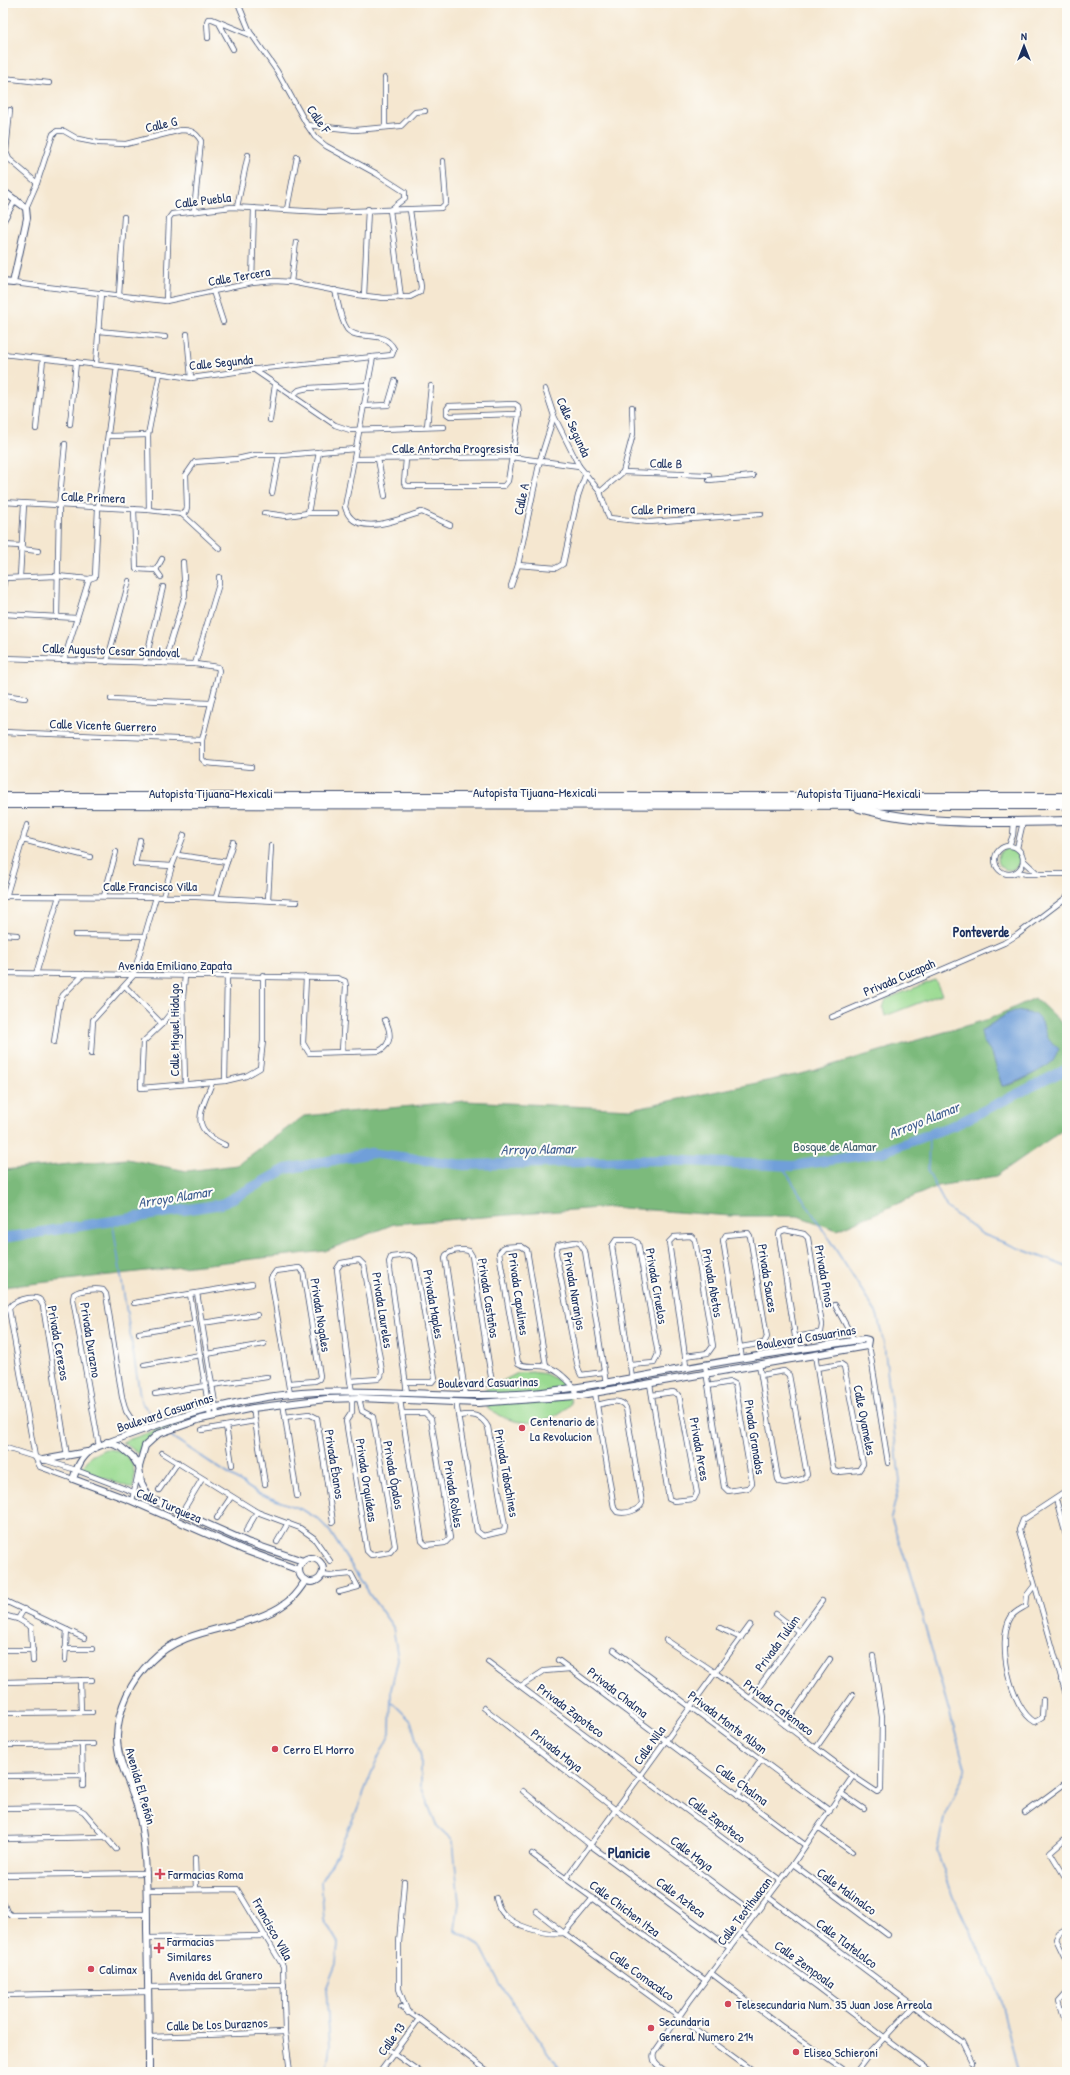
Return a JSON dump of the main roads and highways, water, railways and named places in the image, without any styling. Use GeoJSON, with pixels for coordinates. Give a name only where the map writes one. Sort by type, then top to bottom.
{"type":"FeatureCollection","features":[{"type":"Feature","properties":{"kind":"highway","name":"Autopista Tijuana-Mexicali"},"geometry":{"type":"LineString","coordinates":[[3,797],[1067,797]]}},
{"type":"Feature","properties":{"kind":"highway","name":"Autopista Tijuana-Mexicali"},"geometry":{"type":"LineString","coordinates":[[3,804],[1067,805]]}},
{"type":"Feature","properties":{"kind":"highway"},"geometry":{"type":"LineString","coordinates":[[848,805],[874,812],[921,819],[1067,822]]}},
{"type":"Feature","properties":{"kind":"water"},"geometry":{"type":"Polygon","coordinates":[[[1015,1011],[1034,1014],[1042,1022],[1047,1038],[1059,1049],[1053,1061],[1043,1068],[1021,1080],[1002,1086],[992,1053],[983,1041],[981,1031],[1007,1014],[1015,1011]]]}},
{"type":"Feature","properties":{"kind":"waterway","name":"Arroyo Alamar"},"geometry":{"type":"LineString","coordinates":[[3,1238],[222,1204],[286,1169],[371,1153],[464,1165],[665,1160],[793,1166],[882,1152],[957,1124],[1067,1069]]}},
{"type":"Feature","properties":{"kind":"waterway"},"geometry":{"type":"LineString","coordinates":[[929,1134],[928,1172],[947,1208],[982,1234],[1067,1267]]}},
{"type":"Feature","properties":{"kind":"waterway"},"geometry":{"type":"LineString","coordinates":[[782,1166],[877,1314],[884,1344],[900,1482],[891,1518],[909,1570],[966,1771],[945,1814],[937,1851],[953,1896],[998,1990],[1018,2072]]}},
{"type":"Feature","properties":{"kind":"waterway"},"geometry":{"type":"LineString","coordinates":[[112,1219],[141,1402],[158,1422]]}},
{"type":"Feature","properties":{"kind":"waterway"},"geometry":{"type":"LineString","coordinates":[[166,1433],[257,1493],[303,1510],[318,1519],[329,1530],[370,1595],[393,1627],[398,1659],[391,1690],[390,1734],[375,1764],[356,1812],[336,1856],[321,1881],[324,1919],[338,1943],[336,1964],[326,1989],[330,2046],[326,2072]]}},
{"type":"Feature","properties":{"kind":"waterway"},"geometry":{"type":"LineString","coordinates":[[391,1701],[411,1721],[421,1757],[421,1786],[436,1825],[453,1841],[459,1903],[455,1930],[480,1945],[501,1986],[562,2072]]}},
{"type":"Feature","properties":{"kind":"place","name":"Centenario de La Revolucion"},"geometry":{"type":"Point","coordinates":[522,1428]}},
{"type":"Feature","properties":{"kind":"place","name":"Cerro El Morro"},"geometry":{"type":"Point","coordinates":[275,1749]}},
{"type":"Feature","properties":{"kind":"place","name":"Farmacias Roma"},"geometry":{"type":"Point","coordinates":[160,1874]}},
{"type":"Feature","properties":{"kind":"place","name":"Farmacias Similares"},"geometry":{"type":"Point","coordinates":[159,1948]}},
{"type":"Feature","properties":{"kind":"place","name":"Calimax"},"geometry":{"type":"Point","coordinates":[91,1969]}},
{"type":"Feature","properties":{"kind":"place","name":"Telesecundaria Num. 35 Juan Jose Arreola"},"geometry":{"type":"Point","coordinates":[728,2004]}},
{"type":"Feature","properties":{"kind":"place","name":"Secundaria General Numero 214"},"geometry":{"type":"Point","coordinates":[651,2028]}},
{"type":"Feature","properties":{"kind":"place","name":"Eliseo Schieroni"},"geometry":{"type":"Point","coordinates":[796,2052]}},
{"type":"Feature","properties":{"kind":"district","name":"Ponteverde"},"geometry":{"type":"Point","coordinates":[981,932]}},
{"type":"Feature","properties":{"kind":"district","name":"Planicie"},"geometry":{"type":"Point","coordinates":[629,1853]}},
{"type":"Feature","properties":{"kind":"park label","name":"Bosque de Alamar"},"geometry":{"type":"Point","coordinates":[835,1146]}}]}
